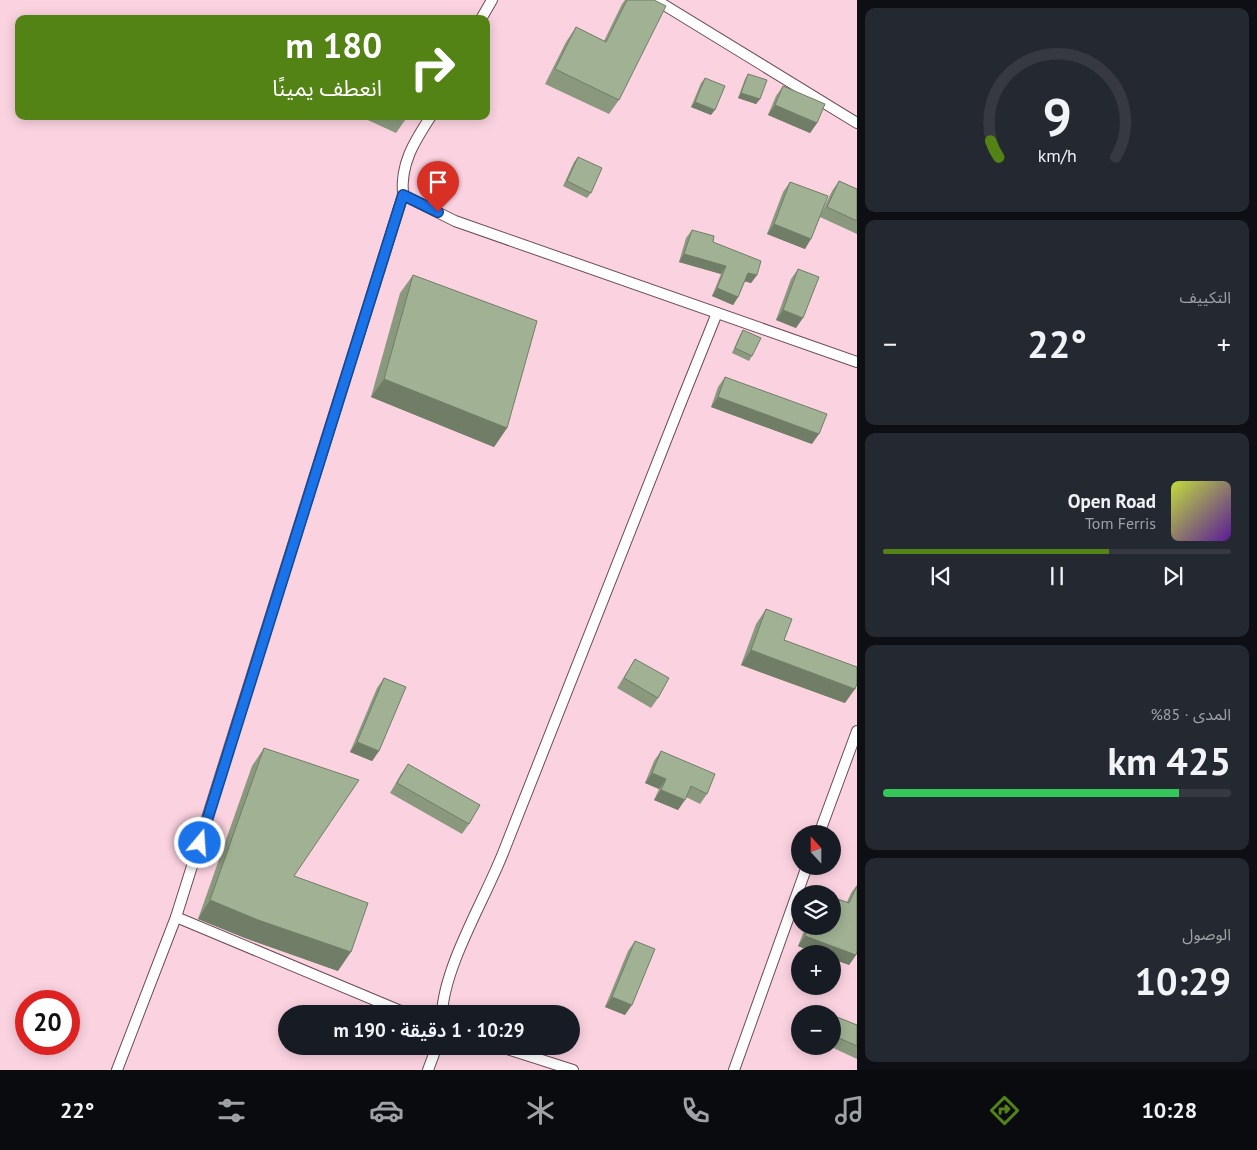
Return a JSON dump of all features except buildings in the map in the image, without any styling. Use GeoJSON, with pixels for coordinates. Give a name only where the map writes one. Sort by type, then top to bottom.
{"type":"FeatureCollection","features":[{"type":"Feature","properties":{"kind":"lane"},"geometry":{"type":"LineString","coordinates":[[483,15],[492,0]]}},
{"type":"Feature","properties":{"kind":"lane"},"geometry":{"type":"LineString","coordinates":[[656,0],[857,123]]}},
{"type":"Feature","properties":{"kind":"lane"},"geometry":{"type":"LineString","coordinates":[[117,1070],[176,917],[403,195],[402,184],[407,156],[428,120]]}},
{"type":"Feature","properties":{"kind":"lane"},"geometry":{"type":"LineString","coordinates":[[403,195],[456,221],[857,362]]}},
{"type":"Feature","properties":{"kind":"lane"},"geometry":{"type":"LineString","coordinates":[[443,1005],[446,988],[456,960],[504,851],[581,652],[717,313]]}},
{"type":"Feature","properties":{"kind":"lane"},"geometry":{"type":"LineString","coordinates":[[822,825],[857,732]]}},
{"type":"Feature","properties":{"kind":"lane"},"geometry":{"type":"LineString","coordinates":[[734,1070],[804,875]]}},
{"type":"Feature","properties":{"kind":"lane"},"geometry":{"type":"LineString","coordinates":[[176,917],[386,1005]]}},
{"type":"Feature","properties":{"kind":"lane"},"geometry":{"type":"LineString","coordinates":[[428,1070],[434,1055]]}},
{"type":"Feature","properties":{"kind":"lane"},"geometry":{"type":"LineString","coordinates":[[526,1055],[573,1070]]}},
{"type":"Feature","properties":{"kind":"route"},"geometry":{"type":"LineString","coordinates":[[200,843],[294,548],[403,195],[438,212]]}}]}
